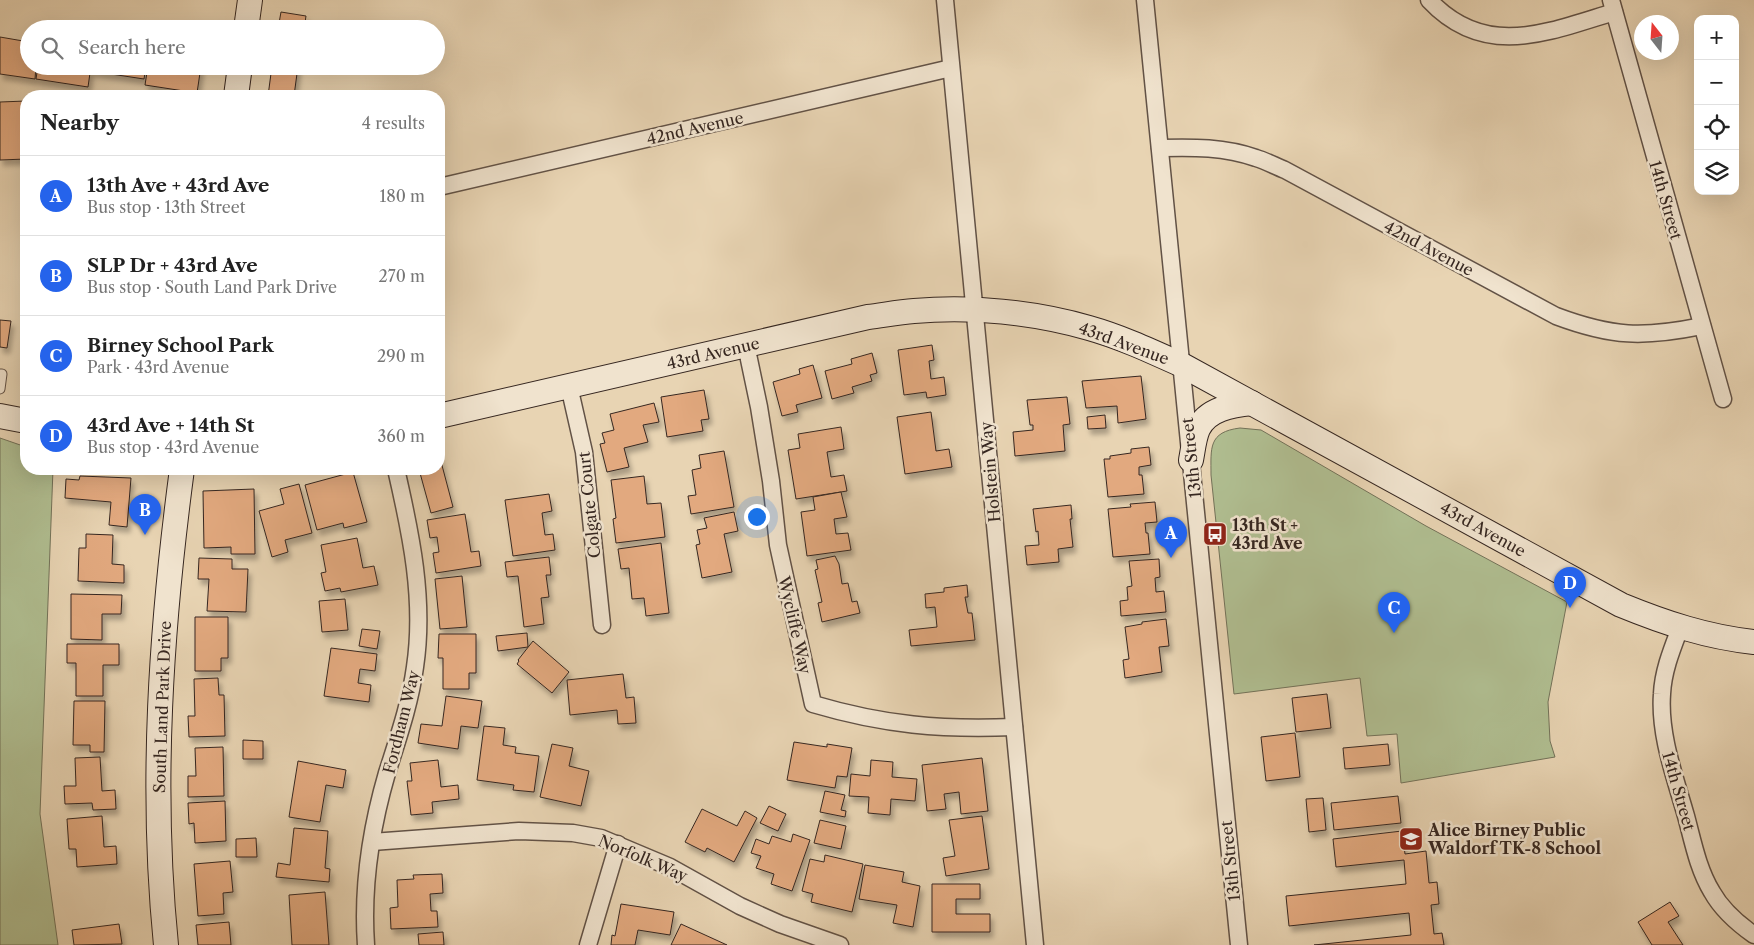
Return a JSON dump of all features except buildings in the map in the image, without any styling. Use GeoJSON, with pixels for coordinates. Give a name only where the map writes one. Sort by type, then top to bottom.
{"type":"FeatureCollection","features":[{"type":"Feature","properties":{"kind":"street"},"geometry":{"type":"LineString","coordinates":[[247,20],[250,0]]}},
{"type":"Feature","properties":{"kind":"street","name":"Holstein Way"},"geometry":{"type":"LineString","coordinates":[[945,0],[1035,945]]}},
{"type":"Feature","properties":{"kind":"street","name":"13th Street"},"geometry":{"type":"LineString","coordinates":[[1145,0],[1239,945]]}},
{"type":"Feature","properties":{"kind":"street"},"geometry":{"type":"LineString","coordinates":[[1429,0],[1451,19],[1470,28],[1506,37],[1527,37],[1547,33],[1612,6]]}},
{"type":"Feature","properties":{"kind":"street","name":"14th Street"},"geometry":{"type":"LineString","coordinates":[[1612,6],[1723,399]]}},
{"type":"Feature","properties":{"kind":"street","name":"42nd Avenue"},"geometry":{"type":"LineString","coordinates":[[445,186],[951,68]]}},
{"type":"Feature","properties":{"kind":"street"},"geometry":{"type":"LineString","coordinates":[[237,90],[239,75]]}},
{"type":"Feature","properties":{"kind":"street","name":"42nd Avenue"},"geometry":{"type":"LineString","coordinates":[[1160,148],[1200,147],[1228,151],[1256,158],[1285,170],[1556,316],[1586,327],[1610,332],[1642,335],[1702,326]]}},
{"type":"Feature","properties":{"kind":"street","name":"43rd Avenue"},"geometry":{"type":"LineString","coordinates":[[445,415],[868,317],[914,311],[974,310],[1021,314],[1088,328],[1129,341],[1182,365],[1621,605],[1680,628],[1712,636],[1754,642]]}},
{"type":"Feature","properties":{"kind":"street","name":"Wycliffe Way"},"geometry":{"type":"LineString","coordinates":[[746,345],[759,407],[771,481],[778,545],[814,704],[847,714],[900,724],[936,728],[1014,727]]}},
{"type":"Feature","properties":{"kind":"street","name":"Colgate Court"},"geometry":{"type":"LineString","coordinates":[[569,386],[584,452],[602,625]]}},
{"type":"Feature","properties":{"kind":"street"},"geometry":{"type":"LineString","coordinates":[[1191,460],[1198,430],[1204,420],[1224,408],[1237,404],[1252,403]]}},
{"type":"Feature","properties":{"kind":"street"},"geometry":{"type":"LineString","coordinates":[[0,416],[20,420]]}},
{"type":"Feature","properties":{"kind":"street","name":"South Land Park Drive"},"geometry":{"type":"LineString","coordinates":[[166,945],[158,802],[159,717],[164,632],[181,475]]}},
{"type":"Feature","properties":{"kind":"street","name":"Fordham Way"},"geometry":{"type":"LineString","coordinates":[[366,945],[367,886],[372,842],[387,774],[411,693],[418,630],[415,560],[397,475]]}},
{"type":"Feature","properties":{"kind":"street","name":"14th Street"},"geometry":{"type":"LineString","coordinates":[[1680,628],[1666,668],[1662,693],[1662,719],[1666,745],[1702,871],[1712,892],[1726,911],[1739,925],[1754,935]]}},
{"type":"Feature","properties":{"kind":"street","name":"Norfolk Way"},"geometry":{"type":"LineString","coordinates":[[372,842],[519,831],[545,831],[600,838],[670,866],[748,909],[780,924],[840,945]]}},
{"type":"Feature","properties":{"kind":"street"},"geometry":{"type":"LineString","coordinates":[[588,945],[618,844]]}},
{"type":"Feature","properties":{"kind":"lane"},"geometry":{"type":"LineString","coordinates":[[0,374],[2,374],[0,389]]}},
{"type":"Feature","properties":{"kind":"green space"},"geometry":{"type":"Polygon","coordinates":[[[1240,428],[1261,430],[1426,526],[1567,602],[1548,702],[1550,741],[1555,757],[1401,783],[1397,734],[1367,736],[1360,678],[1234,694],[1211,475],[1211,457],[1214,443],[1222,433],[1240,428]]]}},
{"type":"Feature","properties":{"kind":"green space"},"geometry":{"type":"Polygon","coordinates":[[[0,438],[20,445],[20,475],[53,475],[40,814],[58,945],[0,945],[0,438]]]}},
{"type":"Feature","properties":{"kind":"place","name":"13th St + 43rd Ave"},"geometry":{"type":"Point","coordinates":[1215,534]}},
{"type":"Feature","properties":{"kind":"place","name":"SLP Dr + 43rd Ave"},"geometry":{"type":"Point","coordinates":[145,535]}},
{"type":"Feature","properties":{"kind":"place","name":"13th Ave + 43rd Ave"},"geometry":{"type":"Point","coordinates":[1171,558]}},
{"type":"Feature","properties":{"kind":"place","name":"43rd Ave + 14th St"},"geometry":{"type":"Point","coordinates":[1570,608]}},
{"type":"Feature","properties":{"kind":"place","name":"Birney School Park"},"geometry":{"type":"Point","coordinates":[1394,633]}},
{"type":"Feature","properties":{"kind":"place","name":"Alice Birney Public Waldorf TK-8 School"},"geometry":{"type":"Point","coordinates":[1411,839]}}]}
